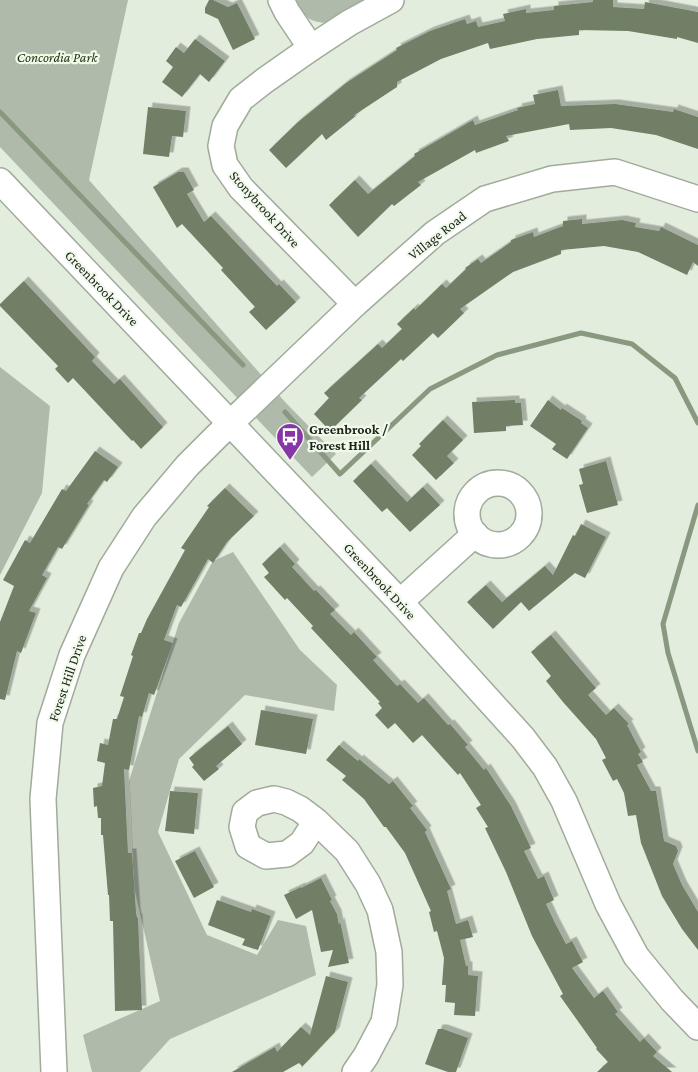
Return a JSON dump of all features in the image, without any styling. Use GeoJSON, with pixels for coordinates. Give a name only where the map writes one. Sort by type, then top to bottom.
{"type":"FeatureCollection","features":[{"type":"Feature","properties":{"kind":"street"},"geometry":{"type":"LineString","coordinates":[[281,0],[286,12],[311,48]]}},
{"type":"Feature","properties":{"kind":"street","name":"Stonybrook Drive"},"geometry":{"type":"LineString","coordinates":[[355,304],[241,188],[225,165],[222,146],[225,126],[240,99],[349,23],[391,0]]}},
{"type":"Feature","properties":{"kind":"street","name":"Village Road"},"geometry":{"type":"LineString","coordinates":[[230,423],[355,304],[435,233],[485,199],[552,179],[615,172],[698,199]]}},
{"type":"Feature","properties":{"kind":"street","name":"Greenbrook Drive"},"geometry":{"type":"LineString","coordinates":[[0,181],[400,602],[523,738],[545,767],[564,801],[608,904],[636,956],[672,1000],[698,1027]]}},
{"type":"Feature","properties":{"kind":"street","name":"Forest Hill Drive"},"geometry":{"type":"LineString","coordinates":[[54,1072],[44,799],[50,723],[72,655],[111,568],[144,517],[187,466],[230,423]]}},
{"type":"Feature","properties":{"kind":"street"},"geometry":{"type":"LineString","coordinates":[[400,602],[475,534]]}},
{"type":"Feature","properties":{"kind":"street"},"geometry":{"type":"LineString","coordinates":[[316,821],[348,851],[368,884],[380,910],[389,952],[390,985],[384,1022],[355,1072]]}},
{"type":"Feature","properties":{"kind":"green space","name":"Concordia Park"},"geometry":{"type":"Polygon","coordinates":[[[0,0],[128,0],[89,180],[286,403],[336,454],[312,477],[0,147],[0,0]]]}},
{"type":"Feature","properties":{"kind":"green space"},"geometry":{"type":"Polygon","coordinates":[[[294,0],[369,0],[327,23],[315,21],[307,17],[294,0]]]}},
{"type":"Feature","properties":{"kind":"green space"},"geometry":{"type":"Polygon","coordinates":[[[0,367],[50,406],[42,493],[0,575],[0,367]]]}},
{"type":"Feature","properties":{"kind":"green space"},"geometry":{"type":"Polygon","coordinates":[[[233,552],[300,650],[337,685],[334,711],[245,695],[179,759],[158,832],[207,935],[257,955],[278,920],[306,926],[316,975],[170,1039],[140,1072],[92,1072],[83,1035],[160,1001],[134,887],[129,781],[179,623],[213,561],[233,552]]]}},
{"type":"Feature","properties":{"kind":"building"},"geometry":{"type":"Polygon","coordinates":[[[209,0],[228,7],[237,3],[255,39],[233,50],[218,19],[205,13],[209,0]]]}},
{"type":"Feature","properties":{"kind":"building"},"geometry":{"type":"Polygon","coordinates":[[[593,0],[613,0],[613,7],[644,9],[645,2],[698,12],[698,43],[677,37],[677,39],[628,31],[579,30],[579,35],[537,39],[490,49],[488,43],[441,59],[397,82],[397,87],[353,116],[357,115],[326,140],[322,134],[286,168],[269,150],[298,122],[346,83],[397,50],[396,48],[430,31],[465,19],[467,24],[476,21],[478,27],[505,21],[503,14],[526,9],[526,13],[554,10],[554,6],[593,2],[593,0]]]}},
{"type":"Feature","properties":{"kind":"building"},"geometry":{"type":"Polygon","coordinates":[[[195,39],[225,61],[209,82],[200,74],[182,97],[162,82],[173,67],[166,61],[176,47],[184,53],[195,39]]]}},
{"type":"Feature","properties":{"kind":"building"},"geometry":{"type":"Polygon","coordinates":[[[558,90],[561,106],[615,104],[673,112],[674,109],[698,117],[698,149],[656,135],[611,128],[570,130],[569,124],[506,136],[509,141],[476,153],[475,150],[418,182],[421,185],[394,206],[392,204],[358,237],[329,205],[355,180],[368,194],[415,156],[414,154],[473,120],[475,125],[518,110],[517,108],[535,104],[533,95],[558,90]]]}},
{"type":"Feature","properties":{"kind":"building"},"geometry":{"type":"Polygon","coordinates":[[[148,107],[186,111],[183,137],[172,136],[169,157],[143,154],[148,107]]]}},
{"type":"Feature","properties":{"kind":"building"},"geometry":{"type":"Polygon","coordinates":[[[178,172],[184,172],[194,190],[187,194],[204,222],[211,216],[277,286],[279,284],[296,302],[266,330],[249,312],[255,307],[221,270],[223,268],[182,224],[177,228],[153,187],[178,172]]]}},
{"type":"Feature","properties":{"kind":"building"},"geometry":{"type":"Polygon","coordinates":[[[582,219],[582,224],[622,220],[636,223],[635,227],[659,231],[661,227],[698,245],[698,266],[693,262],[687,275],[638,252],[604,246],[561,250],[561,254],[513,272],[460,309],[464,313],[438,338],[433,333],[403,361],[401,359],[359,398],[362,400],[330,431],[314,414],[329,398],[324,393],[378,344],[382,348],[402,329],[397,324],[442,284],[446,288],[465,268],[478,259],[481,263],[511,242],[511,240],[533,232],[534,237],[563,226],[563,221],[582,219]]]}},
{"type":"Feature","properties":{"kind":"building"},"geometry":{"type":"Polygon","coordinates":[[[24,281],[95,357],[92,361],[114,384],[120,379],[163,427],[141,449],[73,378],[68,383],[55,369],[58,366],[0,306],[24,281]]]}},
{"type":"Feature","properties":{"kind":"building"},"geometry":{"type":"Polygon","coordinates":[[[515,400],[515,403],[521,403],[523,425],[506,426],[506,431],[474,433],[472,402],[515,400]]]}},
{"type":"Feature","properties":{"kind":"building"},"geometry":{"type":"Polygon","coordinates":[[[548,400],[561,410],[562,408],[582,421],[581,423],[588,428],[567,459],[552,449],[556,444],[530,426],[548,400]]]}},
{"type":"Feature","properties":{"kind":"building"},"geometry":{"type":"Polygon","coordinates":[[[443,420],[463,440],[447,456],[454,463],[436,480],[412,455],[421,446],[419,444],[443,420]]]}},
{"type":"Feature","properties":{"kind":"building"},"geometry":{"type":"Polygon","coordinates":[[[95,451],[118,467],[107,482],[104,480],[87,504],[89,505],[62,549],[58,547],[42,575],[47,578],[29,611],[36,613],[21,653],[17,651],[5,700],[0,699],[0,622],[14,586],[3,580],[25,540],[30,543],[62,489],[66,491],[95,451]]]}},
{"type":"Feature","properties":{"kind":"building"},"geometry":{"type":"Polygon","coordinates":[[[606,461],[618,505],[587,513],[579,485],[583,484],[579,469],[606,461]]]}},
{"type":"Feature","properties":{"kind":"building"},"geometry":{"type":"Polygon","coordinates":[[[371,464],[407,502],[423,487],[440,505],[410,532],[387,508],[382,512],[353,481],[371,464]]]}},
{"type":"Feature","properties":{"kind":"building"},"geometry":{"type":"Polygon","coordinates":[[[225,488],[254,516],[227,542],[213,563],[208,559],[181,607],[177,605],[164,640],[173,643],[154,695],[149,693],[142,717],[139,716],[129,770],[124,769],[128,853],[132,853],[138,918],[142,1010],[115,1011],[113,921],[110,921],[101,818],[98,818],[97,806],[94,807],[93,788],[102,786],[105,763],[97,761],[100,743],[108,745],[113,719],[117,719],[124,697],[120,696],[139,633],[141,633],[185,550],[181,548],[209,507],[207,506],[225,488]]]}},
{"type":"Feature","properties":{"kind":"building"},"geometry":{"type":"Polygon","coordinates":[[[581,524],[606,537],[585,578],[575,573],[529,611],[521,602],[493,629],[467,602],[486,585],[502,602],[545,566],[553,575],[573,535],[575,536],[581,524]]]}},
{"type":"Feature","properties":{"kind":"building"},"geometry":{"type":"Polygon","coordinates":[[[280,547],[295,564],[292,567],[335,610],[330,614],[351,635],[354,632],[377,657],[373,660],[397,686],[400,684],[418,703],[424,698],[468,745],[465,747],[484,770],[486,768],[511,806],[531,848],[524,851],[538,879],[544,876],[554,900],[546,904],[555,923],[566,944],[572,941],[583,962],[572,968],[594,998],[603,991],[618,1012],[615,1014],[640,1042],[644,1038],[657,1052],[653,1056],[672,1072],[597,1072],[608,1062],[596,1049],[560,996],[563,994],[532,936],[506,872],[485,828],[488,827],[476,808],[481,805],[460,773],[458,775],[422,735],[413,743],[395,723],[388,729],[375,715],[382,708],[378,703],[380,702],[311,628],[313,626],[264,577],[269,573],[262,564],[280,547]]]}},
{"type":"Feature","properties":{"kind":"building"},"geometry":{"type":"Polygon","coordinates":[[[551,635],[596,688],[588,695],[606,715],[614,708],[629,724],[627,725],[641,752],[638,754],[643,762],[637,765],[651,791],[656,791],[664,841],[676,846],[678,851],[673,864],[682,885],[698,912],[698,950],[682,929],[662,896],[641,843],[636,815],[628,816],[624,793],[617,779],[613,781],[602,760],[606,758],[596,739],[546,681],[551,676],[531,652],[551,635]]]}},
{"type":"Feature","properties":{"kind":"building"},"geometry":{"type":"Polygon","coordinates":[[[261,710],[313,719],[306,754],[255,745],[261,710]]]}},
{"type":"Feature","properties":{"kind":"building"},"geometry":{"type":"Polygon","coordinates":[[[228,726],[242,744],[216,766],[219,769],[204,781],[192,767],[194,765],[189,758],[228,726]]]}},
{"type":"Feature","properties":{"kind":"building"},"geometry":{"type":"Polygon","coordinates":[[[339,745],[389,784],[393,781],[413,806],[410,808],[427,830],[425,832],[451,889],[447,891],[456,924],[468,920],[473,937],[460,940],[466,966],[468,966],[468,975],[478,976],[475,1016],[454,1015],[455,1003],[445,1002],[446,985],[442,985],[444,958],[437,931],[434,932],[429,912],[431,911],[405,853],[364,799],[342,780],[346,776],[326,760],[339,745]]]}},
{"type":"Feature","properties":{"kind":"building"},"geometry":{"type":"Polygon","coordinates":[[[170,791],[198,793],[194,834],[165,831],[170,791]]]}},
{"type":"Feature","properties":{"kind":"building"},"geometry":{"type":"Polygon","coordinates":[[[195,851],[214,887],[194,898],[175,861],[195,851]]]}},
{"type":"Feature","properties":{"kind":"building"},"geometry":{"type":"Polygon","coordinates":[[[321,878],[332,900],[330,901],[337,914],[339,925],[340,921],[349,963],[328,967],[333,950],[321,952],[312,910],[296,919],[284,895],[321,878]]]}},
{"type":"Feature","properties":{"kind":"building"},"geometry":{"type":"Polygon","coordinates":[[[217,900],[251,912],[252,909],[271,916],[258,950],[242,945],[245,939],[208,925],[217,900]]]}},
{"type":"Feature","properties":{"kind":"building"},"geometry":{"type":"Polygon","coordinates":[[[326,976],[348,982],[335,1032],[301,1068],[302,1066],[299,1063],[283,1072],[232,1072],[275,1047],[277,1052],[301,1027],[310,1035],[326,976]]]}},
{"type":"Feature","properties":{"kind":"building"},"geometry":{"type":"Polygon","coordinates":[[[438,1029],[468,1038],[456,1072],[448,1072],[425,1064],[438,1029]]]}},
{"type":"Feature","properties":{"kind":"waterway"},"geometry":{"type":"LineString","coordinates":[[0,112],[243,365]]}},
{"type":"Feature","properties":{"kind":"waterway"},"geometry":{"type":"LineString","coordinates":[[285,412],[340,474],[430,389],[497,355],[581,333],[632,344],[675,378],[698,423]]}},
{"type":"Feature","properties":{"kind":"waterway"},"geometry":{"type":"LineString","coordinates":[[698,505],[663,624],[668,653],[698,751]]}},
{"type":"Feature","properties":{"kind":"place","name":"Greenbrook / Forest Hill"},"geometry":{"type":"Point","coordinates":[290,461]}}]}
